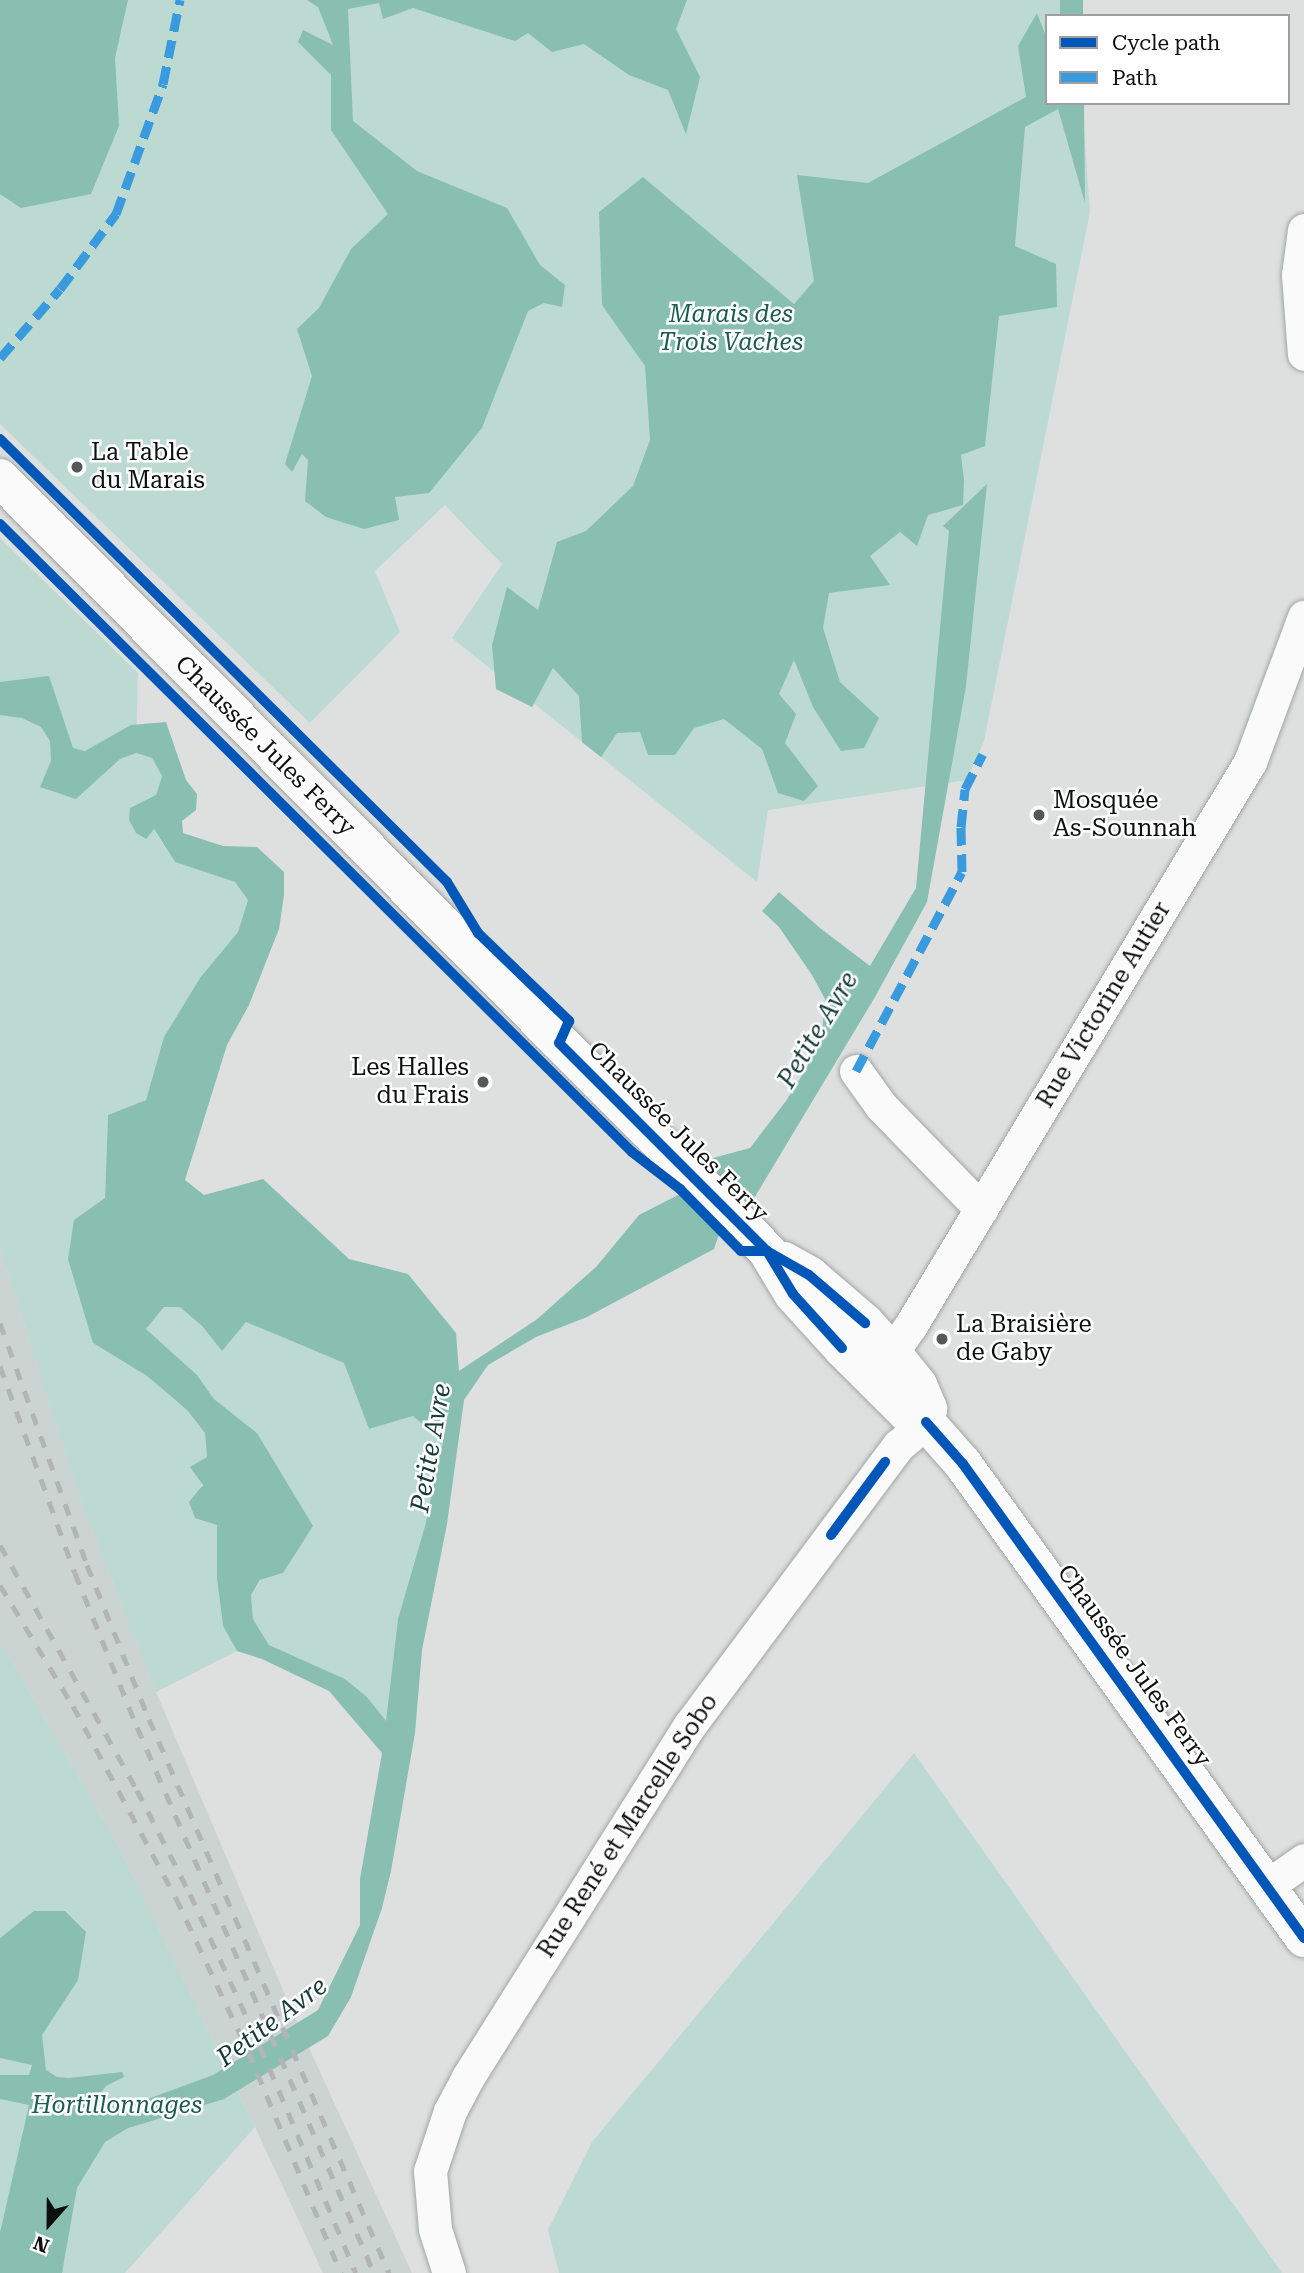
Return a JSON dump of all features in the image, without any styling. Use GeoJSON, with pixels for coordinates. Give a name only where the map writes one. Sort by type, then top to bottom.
{"type":"FeatureCollection","features":[{"type":"Feature","properties":{"kind":"main road","name":"Chaussée Jules Ferry"},"geometry":{"type":"LineString","coordinates":[[0,478],[766,1251],[809,1275],[865,1322],[883,1365],[910,1416],[926,1422],[963,1464],[1304,1938]]}},
{"type":"Feature","properties":{"kind":"street"},"geometry":{"type":"LineString","coordinates":[[1304,230],[1298,275],[1304,354]]}},
{"type":"Feature","properties":{"kind":"street","name":"Rue Victorine Autier"},"geometry":{"type":"LineString","coordinates":[[883,1365],[981,1209],[1250,762],[1304,617]]}},
{"type":"Feature","properties":{"kind":"street"},"geometry":{"type":"LineString","coordinates":[[856,1071],[881,1106],[981,1209]]}},
{"type":"Feature","properties":{"kind":"street","name":"Rue René et Marcelle Sobo"},"geometry":{"type":"LineString","coordinates":[[449,2273],[435,2229],[429,2171],[450,2111],[468,2077],[690,1725],[899,1445],[926,1422]]}},
{"type":"Feature","properties":{"kind":"street"},"geometry":{"type":"LineString","coordinates":[[1267,1886],[1304,1860]]}},
{"type":"Feature","properties":{"kind":"shaded area"},"geometry":{"type":"Polygon","coordinates":[[[0,0],[128,0],[115,58],[119,126],[91,194],[21,208],[0,194],[0,0]]]}},
{"type":"Feature","properties":{"kind":"shaded area"},"geometry":{"type":"Polygon","coordinates":[[[307,0],[687,0],[676,29],[700,77],[686,134],[668,90],[629,75],[584,44],[552,52],[528,33],[515,41],[413,8],[383,19],[379,3],[348,9],[353,121],[417,171],[507,208],[540,265],[565,285],[562,307],[544,303],[528,311],[482,428],[429,493],[395,497],[399,520],[364,529],[326,517],[305,501],[308,460],[302,454],[292,472],[285,464],[312,376],[297,329],[319,308],[351,249],[388,214],[331,130],[331,75],[298,42],[303,30],[333,45],[318,7],[307,0]]]}},
{"type":"Feature","properties":{"kind":"shaded area"},"geometry":{"type":"Polygon","coordinates":[[[1060,0],[1083,0],[1083,14],[1060,14],[1060,0]]]}},
{"type":"Feature","properties":{"kind":"shaded area"},"geometry":{"type":"Polygon","coordinates":[[[1037,13],[1045,34],[1045,105],[1084,105],[1085,203],[1058,109],[1025,127],[1015,246],[1056,264],[1057,307],[999,316],[985,446],[961,455],[963,505],[928,515],[917,546],[900,532],[870,556],[890,585],[829,593],[823,628],[840,682],[879,718],[864,748],[841,751],[813,707],[794,660],[779,694],[796,714],[785,743],[818,786],[804,801],[778,793],[762,749],[724,719],[694,728],[675,755],[648,755],[640,732],[617,733],[601,757],[582,742],[579,696],[553,668],[532,707],[496,689],[492,645],[507,587],[538,610],[557,542],[586,531],[633,486],[650,440],[645,366],[602,305],[599,212],[643,177],[794,304],[814,281],[797,175],[868,183],[1026,97],[1018,46],[1037,13]]]}},
{"type":"Feature","properties":{"kind":"shaded area"},"geometry":{"type":"Polygon","coordinates":[[[987,484],[966,686],[927,902],[875,997],[753,1200],[718,1237],[714,1249],[587,1317],[536,1337],[488,1365],[464,1400],[447,1524],[422,1650],[415,1733],[391,1871],[382,1908],[351,1997],[328,2036],[224,2099],[128,2128],[105,2142],[77,2188],[62,2273],[0,2273],[0,2233],[29,2105],[0,2099],[0,2075],[29,2075],[32,2065],[0,2058],[0,1938],[34,1911],[65,1911],[86,1932],[78,1980],[42,2035],[46,2070],[57,2077],[69,2078],[122,2072],[124,2077],[106,2086],[100,2094],[101,2106],[110,2113],[213,2075],[318,2010],[360,1925],[360,1879],[382,1753],[329,1691],[262,1659],[237,1651],[223,1626],[217,1579],[217,1525],[195,1518],[189,1502],[203,1485],[190,1467],[207,1457],[205,1433],[187,1410],[147,1376],[93,1343],[68,1259],[74,1220],[105,1198],[108,1115],[146,1100],[164,1037],[200,978],[238,932],[248,900],[235,882],[175,862],[154,829],[146,839],[136,833],[129,820],[130,808],[156,795],[162,776],[152,758],[136,753],[120,759],[76,799],[40,787],[51,761],[50,741],[41,727],[22,718],[0,715],[0,682],[49,676],[73,748],[85,751],[131,725],[166,722],[186,780],[197,794],[196,810],[182,821],[183,833],[223,846],[257,847],[284,872],[279,929],[249,1005],[227,1045],[185,1180],[204,1195],[263,1179],[349,1259],[408,1274],[456,1333],[459,1371],[536,1320],[596,1267],[639,1215],[678,1195],[713,1158],[750,1148],[786,1101],[806,1069],[822,1033],[825,999],[779,927],[762,911],[779,892],[870,966],[916,888],[949,531],[943,526],[987,484]],[[164,1307],[146,1329],[197,1375],[214,1399],[257,1433],[313,1526],[283,1573],[260,1580],[251,1595],[253,1619],[269,1645],[345,1679],[367,1697],[386,1721],[398,1619],[425,1526],[443,1441],[413,1416],[369,1429],[344,1363],[246,1322],[222,1351],[202,1326],[180,1307],[164,1307]]]}},
{"type":"Feature","properties":{"kind":"shaded area"},"geometry":{"type":"Polygon","coordinates":[[[0,1248],[78,1492],[156,1692],[289,2004],[412,2273],[323,2273],[118,1845],[0,1641],[0,1248]]]}},
{"type":"Feature","properties":{"kind":"green space","name":"Marais des Trois Vaches"},"geometry":{"type":"Polygon","coordinates":[[[0,0],[1075,0],[1076,14],[1045,14],[1045,105],[1082,105],[1090,212],[984,741],[967,780],[768,810],[757,882],[452,638],[502,564],[445,505],[375,571],[400,632],[310,723],[0,424],[0,0]]]}},
{"type":"Feature","properties":{"kind":"green space"},"geometry":{"type":"Polygon","coordinates":[[[0,538],[138,673],[136,753],[152,758],[162,776],[156,795],[153,829],[175,862],[235,882],[248,900],[238,932],[200,978],[164,1037],[146,1100],[108,1115],[105,1199],[74,1220],[93,1343],[147,1376],[187,1410],[205,1433],[207,1457],[195,1517],[217,1525],[217,1579],[223,1626],[237,1651],[156,1692],[78,1492],[0,1248],[0,538]]]}},
{"type":"Feature","properties":{"kind":"green space"},"geometry":{"type":"Polygon","coordinates":[[[164,1307],[180,1307],[202,1326],[222,1351],[246,1322],[344,1363],[369,1429],[414,1416],[444,1441],[425,1526],[398,1619],[386,1722],[367,1697],[345,1679],[269,1645],[253,1619],[251,1595],[261,1580],[284,1573],[281,1474],[257,1433],[214,1399],[197,1375],[146,1329],[164,1307]]]}},
{"type":"Feature","properties":{"kind":"green space","name":"Hortillonnages"},"geometry":{"type":"Polygon","coordinates":[[[0,1641],[118,1845],[255,2127],[125,2273],[0,2273],[0,1641]]]}},
{"type":"Feature","properties":{"kind":"green space"},"geometry":{"type":"Polygon","coordinates":[[[914,1753],[1282,2273],[559,2273],[548,2230],[592,2142],[914,1753]]]}},
{"type":"Feature","properties":{"kind":"railway"},"geometry":{"type":"LineString","coordinates":[[0,1323],[87,1565],[149,1719],[389,2273]]}},
{"type":"Feature","properties":{"kind":"railway"},"geometry":{"type":"LineString","coordinates":[[0,1366],[75,1573],[137,1727],[374,2273]]}},
{"type":"Feature","properties":{"kind":"railway"},"geometry":{"type":"LineString","coordinates":[[0,1545],[137,1790],[190,1894],[260,2046],[356,2273]]}},
{"type":"Feature","properties":{"kind":"railway"},"geometry":{"type":"LineString","coordinates":[[0,1585],[73,1706],[176,1898],[248,2051],[341,2273]]}},
{"type":"Feature","properties":{"kind":"marked path"},"geometry":{"type":"LineString","coordinates":[[0,358],[60,289],[116,214],[163,84],[180,0]]}},
{"type":"Feature","properties":{"kind":"marked path"},"geometry":{"type":"LineString","coordinates":[[856,1071],[962,872],[961,827],[965,789],[983,754]]}},
{"type":"Feature","properties":{"kind":"cycle path"},"geometry":{"type":"LineString","coordinates":[[0,439],[447,882],[478,933],[569,1021],[559,1043],[767,1251],[793,1294],[842,1348]]}},
{"type":"Feature","properties":{"kind":"cycle path"},"geometry":{"type":"LineString","coordinates":[[0,524],[632,1152],[680,1189],[741,1251],[767,1251],[809,1275],[865,1323]]}},
{"type":"Feature","properties":{"kind":"cycle path"},"geometry":{"type":"LineString","coordinates":[[926,1422],[963,1464],[1304,1938]]}},
{"type":"Feature","properties":{"kind":"cycle path"},"geometry":{"type":"LineString","coordinates":[[831,1535],[885,1462]]}},
{"type":"Feature","properties":{"kind":"place","name":"La Table du Marais"},"geometry":{"type":"Point","coordinates":[77,467]}},
{"type":"Feature","properties":{"kind":"place","name":"Mosquée As-Sounnah"},"geometry":{"type":"Point","coordinates":[1039,815]}},
{"type":"Feature","properties":{"kind":"place","name":"Les Halles du Frais"},"geometry":{"type":"Point","coordinates":[483,1082]}},
{"type":"Feature","properties":{"kind":"place","name":"La Braisière de Gaby"},"geometry":{"type":"Point","coordinates":[942,1339]}},
{"type":"Feature","properties":{"kind":"water label","name":"Petite Avre"},"geometry":{"type":"Point","coordinates":[818,1030]}},
{"type":"Feature","properties":{"kind":"water label","name":"Petite Avre"},"geometry":{"type":"Point","coordinates":[431,1448]}},
{"type":"Feature","properties":{"kind":"water label","name":"Petite Avre"},"geometry":{"type":"Point","coordinates":[272,2022]}}]}
